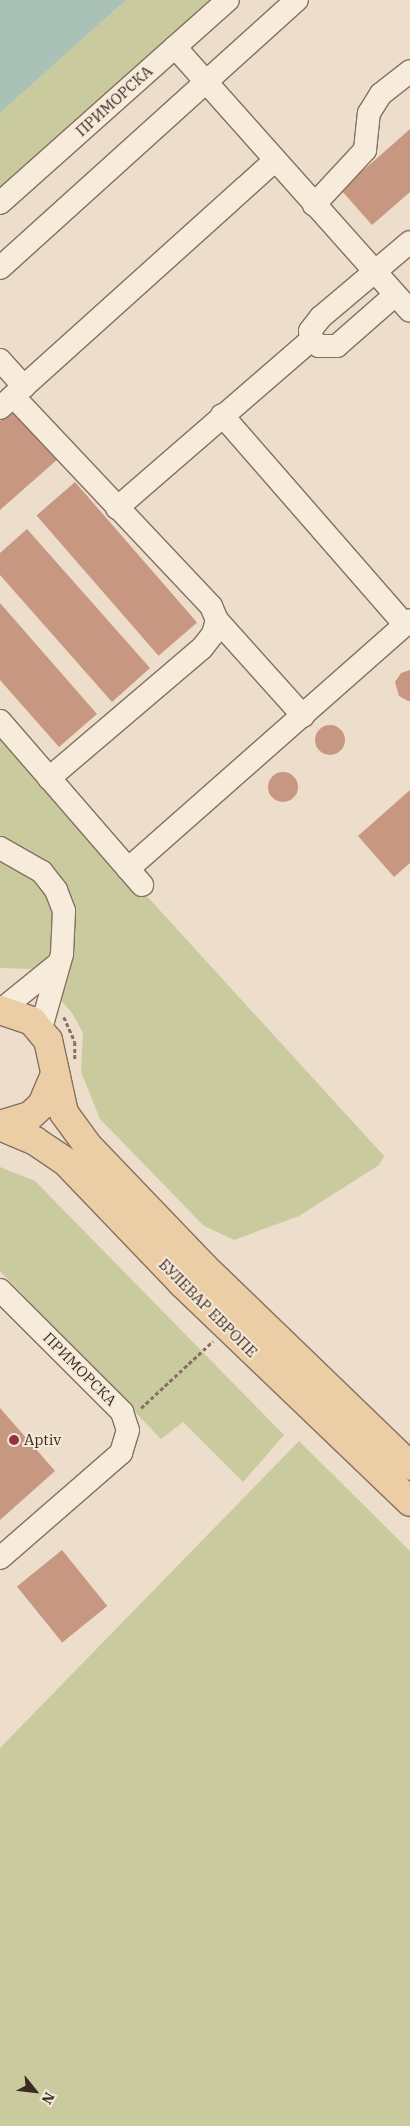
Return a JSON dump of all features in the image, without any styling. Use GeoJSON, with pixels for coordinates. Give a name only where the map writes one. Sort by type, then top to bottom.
{"type":"FeatureCollection","features":[{"type":"Feature","properties":{"kind":"main road"},"geometry":{"type":"LineString","coordinates":[[1,1010],[18,1014],[41,1028]]}},
{"type":"Feature","properties":{"kind":"main road","name":"БУЛЕВАР ЕВРОПЕ"},"geometry":{"type":"LineString","coordinates":[[41,1028],[54,1054],[65,1070],[64,1113],[87,1146],[204,1267],[410,1466]]}},
{"type":"Feature","properties":{"kind":"main road","name":"БУЛЕВАР ЕВРОПЕ"},"geometry":{"type":"LineString","coordinates":[[0,1126],[22,1119],[42,1104],[65,1070]]}},
{"type":"Feature","properties":{"kind":"main road","name":"БУЛЕВАР ЕВРОПЕ"},"geometry":{"type":"LineString","coordinates":[[0,1126],[35,1141],[66,1162],[182,1284],[410,1502]]}},
{"type":"Feature","properties":{"kind":"street","name":"ПРИМОРСКА"},"geometry":{"type":"LineString","coordinates":[[0,203],[228,0]]}},
{"type":"Feature","properties":{"kind":"street"},"geometry":{"type":"LineString","coordinates":[[0,268],[297,0]]}},
{"type":"Feature","properties":{"kind":"street"},"geometry":{"type":"LineString","coordinates":[[175,47],[314,205],[375,271],[403,303],[337,346],[319,346],[312,339],[310,331],[320,317],[375,271],[410,242]]}},
{"type":"Feature","properties":{"kind":"street"},"geometry":{"type":"LineString","coordinates":[[314,205],[365,150],[369,113],[381,94],[410,71]]}},
{"type":"Feature","properties":{"kind":"street"},"geometry":{"type":"LineString","coordinates":[[12,397],[275,160]]}},
{"type":"Feature","properties":{"kind":"street"},"geometry":{"type":"LineString","coordinates":[[117,508],[222,415],[312,339]]}},
{"type":"Feature","properties":{"kind":"street"},"geometry":{"type":"LineString","coordinates":[[0,360],[12,397],[210,606],[217,620],[303,716]]}},
{"type":"Feature","properties":{"kind":"street"},"geometry":{"type":"LineString","coordinates":[[0,721],[135,877],[303,716],[408,622],[222,415]]}},
{"type":"Feature","properties":{"kind":"street"},"geometry":{"type":"LineString","coordinates":[[49,778],[202,648],[213,634],[217,620]]}},
{"type":"Feature","properties":{"kind":"street"},"geometry":{"type":"LineString","coordinates":[[0,848],[42,872],[56,890],[64,911],[66,933],[41,1028]]}},
{"type":"Feature","properties":{"kind":"street"},"geometry":{"type":"LineString","coordinates":[[1,1010],[58,964]]}},
{"type":"Feature","properties":{"kind":"street","name":"ПРИМОРСКА"},"geometry":{"type":"LineString","coordinates":[[0,1290],[122,1412],[128,1430],[121,1453],[0,1558]]}},
{"type":"Feature","properties":{"kind":"path"},"geometry":{"type":"LineString","coordinates":[[49,999],[66,1019],[75,1042],[65,1070]]}},
{"type":"Feature","properties":{"kind":"path"},"geometry":{"type":"LineString","coordinates":[[125,1422],[213,1341]]}},
{"type":"Feature","properties":{"kind":"green space"},"geometry":{"type":"Polygon","coordinates":[[[126,0],[220,0],[0,194],[0,113],[126,0]]]}},
{"type":"Feature","properties":{"kind":"green space"},"geometry":{"type":"Polygon","coordinates":[[[0,735],[384,1156],[379,1165],[299,1216],[234,1240],[204,1226],[100,1119],[81,1072],[83,1033],[72,1013],[33,969],[0,968],[0,735]]]}},
{"type":"Feature","properties":{"kind":"green space"},"geometry":{"type":"Polygon","coordinates":[[[0,1167],[35,1181],[284,1435],[243,1482],[183,1422],[161,1439],[0,1271],[0,1167]]]}},
{"type":"Feature","properties":{"kind":"green space"},"geometry":{"type":"Polygon","coordinates":[[[299,1441],[410,1551],[410,2126],[0,2126],[0,1748],[299,1441]]]}},
{"type":"Feature","properties":{"kind":"shaded area"},"geometry":{"type":"Polygon","coordinates":[[[0,0],[126,0],[0,113],[0,0]]]}},
{"type":"Feature","properties":{"kind":"building"},"geometry":{"type":"Polygon","coordinates":[[[410,129],[410,192],[372,225],[341,190],[410,129]]]}},
{"type":"Feature","properties":{"kind":"building"},"geometry":{"type":"Polygon","coordinates":[[[14,409],[59,458],[0,510],[0,421],[14,409]]]}},
{"type":"Feature","properties":{"kind":"building"},"geometry":{"type":"Polygon","coordinates":[[[75,482],[197,622],[159,656],[37,515],[75,482]]]}},
{"type":"Feature","properties":{"kind":"building"},"geometry":{"type":"Polygon","coordinates":[[[27,529],[150,668],[112,702],[0,575],[0,553],[27,529]]]}},
{"type":"Feature","properties":{"kind":"building"},"geometry":{"type":"Polygon","coordinates":[[[0,603],[97,714],[59,747],[0,680],[0,603]]]}},
{"type":"Feature","properties":{"kind":"building"},"geometry":{"type":"Polygon","coordinates":[[[410,670],[410,701],[408,701],[399,696],[395,682],[401,673],[410,670]]]}},
{"type":"Feature","properties":{"kind":"building"},"geometry":{"type":"Polygon","coordinates":[[[330,725],[341,729],[345,740],[341,751],[330,755],[319,751],[315,740],[319,729],[330,725]]]}},
{"type":"Feature","properties":{"kind":"building"},"geometry":{"type":"Polygon","coordinates":[[[283,772],[294,776],[298,787],[294,798],[283,802],[272,798],[268,787],[272,776],[283,772]]]}},
{"type":"Feature","properties":{"kind":"building"},"geometry":{"type":"Polygon","coordinates":[[[410,790],[410,863],[394,877],[358,836],[410,790]]]}},
{"type":"Feature","properties":{"kind":"building","name":"Aptiv"},"geometry":{"type":"Polygon","coordinates":[[[0,1408],[55,1471],[0,1520],[0,1408]]]}},
{"type":"Feature","properties":{"kind":"building"},"geometry":{"type":"Polygon","coordinates":[[[62,1550],[107,1606],[62,1642],[17,1587],[62,1550]]]}},
{"type":"Feature","properties":{"kind":"place","name":"Aptiv"},"geometry":{"type":"Point","coordinates":[14,1440]}}]}
